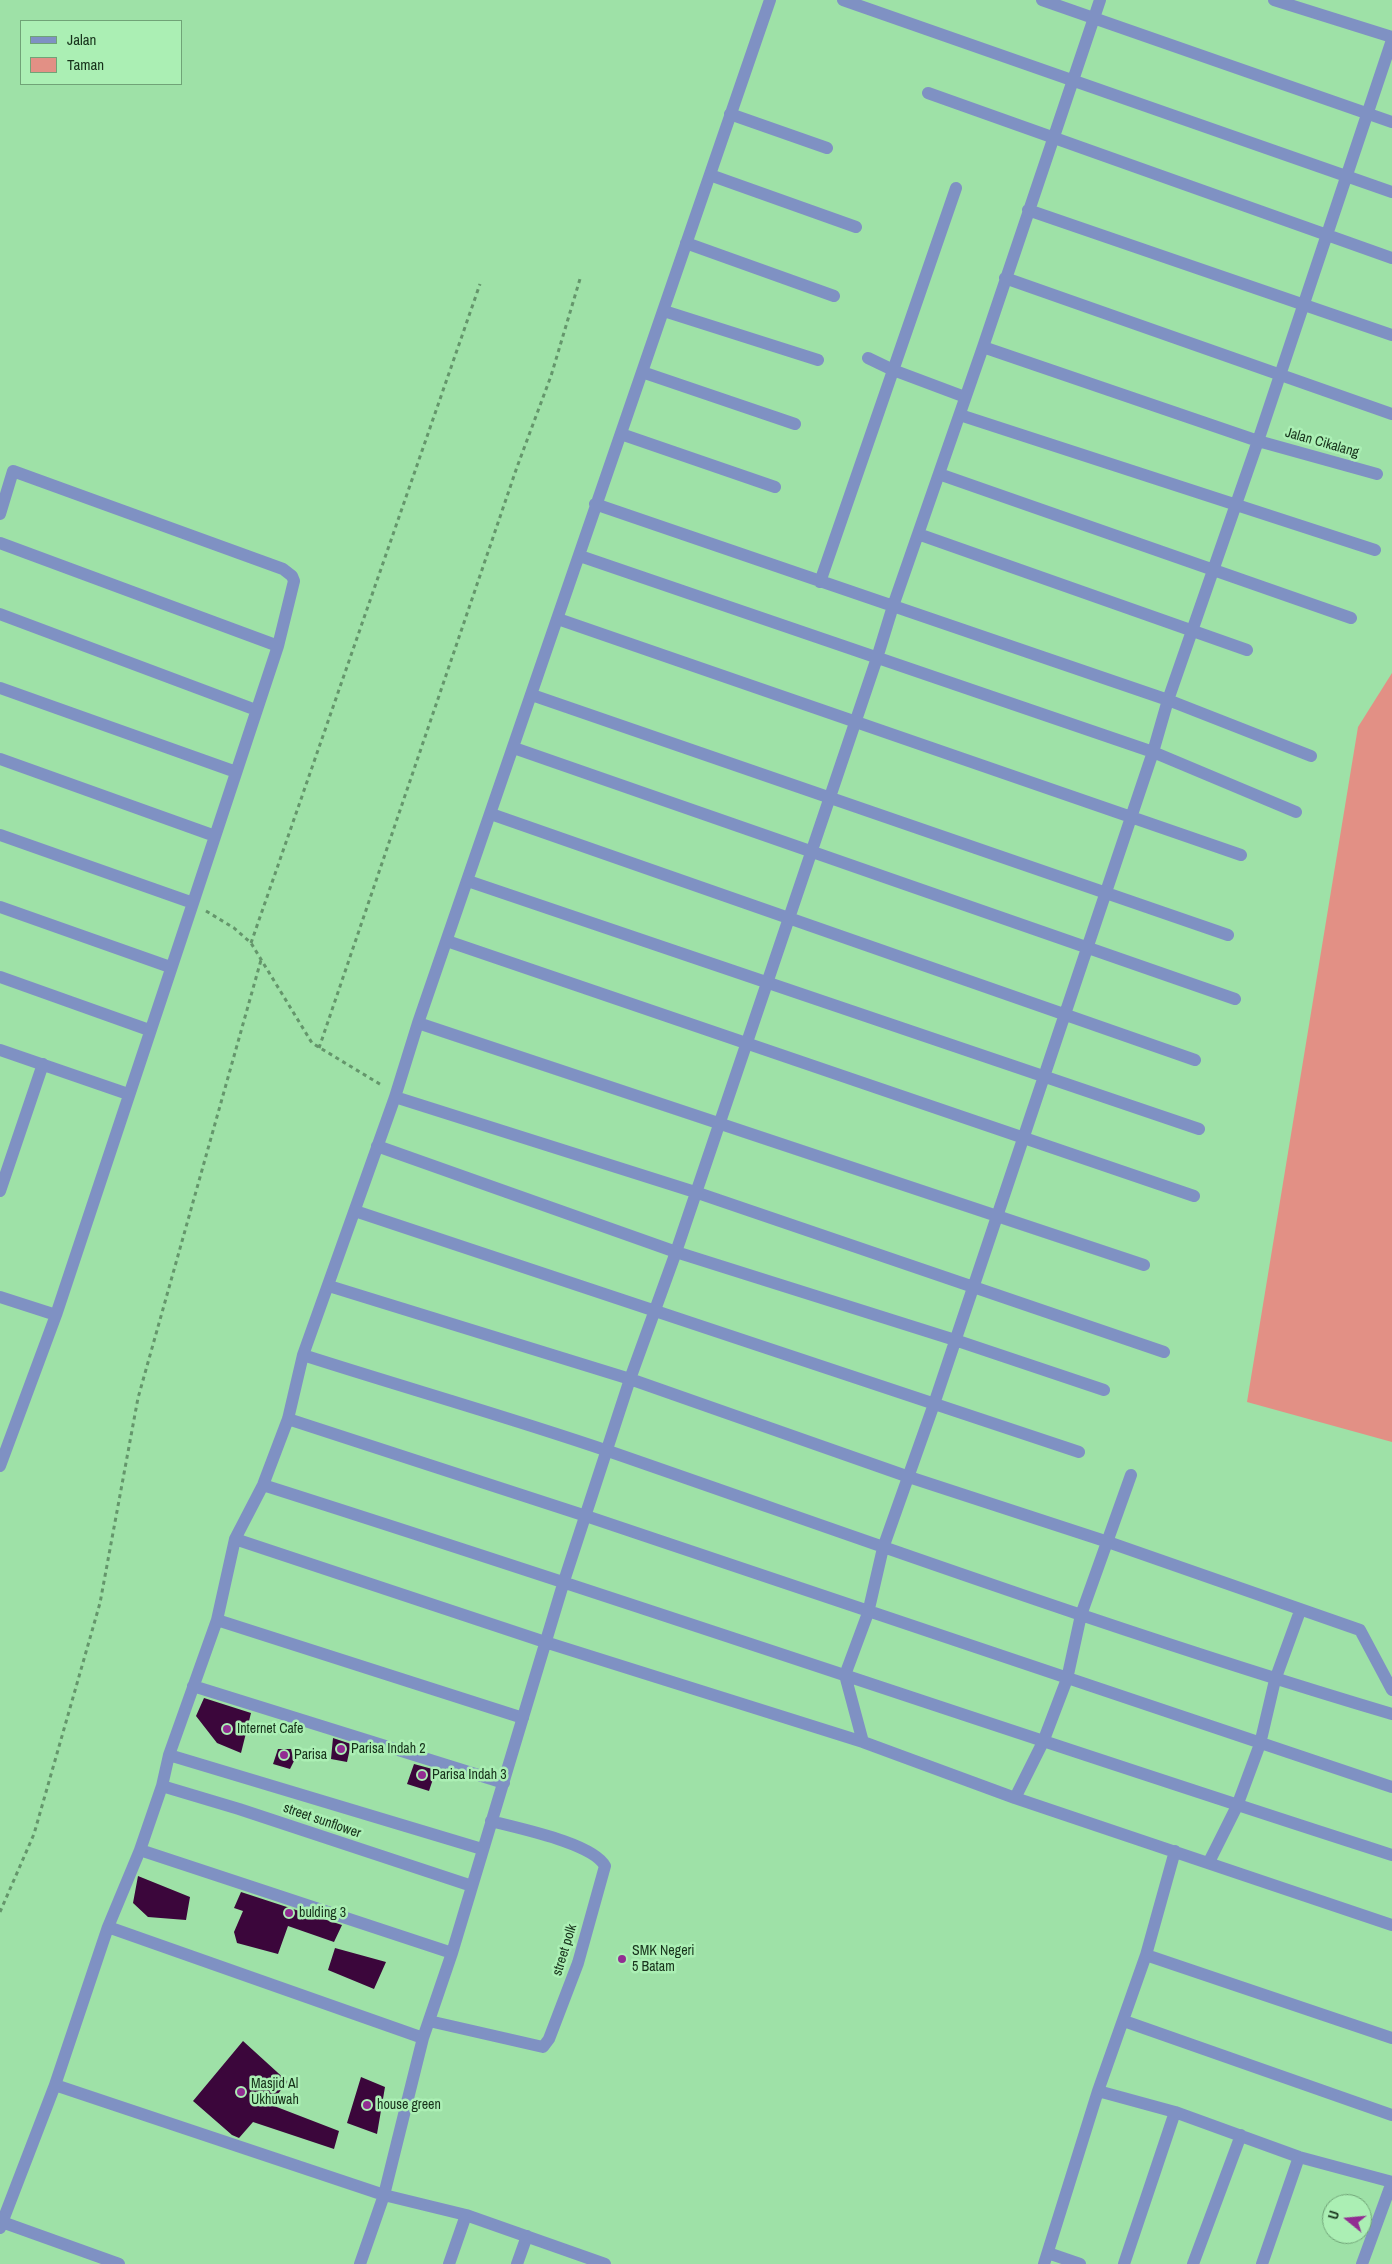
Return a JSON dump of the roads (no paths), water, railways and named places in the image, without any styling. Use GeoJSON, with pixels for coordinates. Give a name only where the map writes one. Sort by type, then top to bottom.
{"type":"FeatureCollection","features":[{"type":"Feature","properties":{"kind":"street"},"geometry":{"type":"LineString","coordinates":[[119,2264],[1,2225],[55,2085],[108,1927],[140,1850],[162,1786],[169,1755],[217,1620],[236,1539],[263,1485],[288,1419],[303,1355],[395,1097],[418,1024],[580,556],[595,504],[664,311],[770,0]]}},
{"type":"Feature","properties":{"kind":"street"},"geometry":{"type":"LineString","coordinates":[[843,0],[1392,192]]}},
{"type":"Feature","properties":{"kind":"street"},"geometry":{"type":"LineString","coordinates":[[1042,0],[1392,122]]}},
{"type":"Feature","properties":{"kind":"street"},"geometry":{"type":"LineString","coordinates":[[360,2264],[384,2195],[423,2038],[452,1953],[564,1581],[630,1379],[653,1311],[676,1252],[718,1124],[747,1044],[856,722],[893,606],[960,415],[1100,0]]}},
{"type":"Feature","properties":{"kind":"street"},"geometry":{"type":"LineString","coordinates":[[863,1742],[845,1675],[868,1613],[883,1548],[934,1404],[1153,752],[1168,700],[1258,441],[1392,38],[1274,0]]}},
{"type":"Feature","properties":{"kind":"street"},"geometry":{"type":"LineString","coordinates":[[928,93],[1392,258]]}},
{"type":"Feature","properties":{"kind":"street"},"geometry":{"type":"LineString","coordinates":[[730,114],[827,148]]}},
{"type":"Feature","properties":{"kind":"street"},"geometry":{"type":"LineString","coordinates":[[710,175],[856,227]]}},
{"type":"Feature","properties":{"kind":"street"},"geometry":{"type":"LineString","coordinates":[[820,582],[956,188]]}},
{"type":"Feature","properties":{"kind":"street"},"geometry":{"type":"LineString","coordinates":[[1028,210],[1302,306],[1392,335]]}},
{"type":"Feature","properties":{"kind":"street"},"geometry":{"type":"LineString","coordinates":[[686,243],[834,296]]}},
{"type":"Feature","properties":{"kind":"street"},"geometry":{"type":"LineString","coordinates":[[1006,278],[1392,414]]}},
{"type":"Feature","properties":{"kind":"street"},"geometry":{"type":"LineString","coordinates":[[664,311],[818,360]]}},
{"type":"Feature","properties":{"kind":"street","name":"Jalan Cikalang"},"geometry":{"type":"LineString","coordinates":[[983,347],[1258,441],[1377,474]]}},
{"type":"Feature","properties":{"kind":"street"},"geometry":{"type":"LineString","coordinates":[[868,358],[893,370],[966,397]]}},
{"type":"Feature","properties":{"kind":"street"},"geometry":{"type":"LineString","coordinates":[[642,372],[794,424]]}},
{"type":"Feature","properties":{"kind":"street"},"geometry":{"type":"LineString","coordinates":[[960,415],[1375,550]]}},
{"type":"Feature","properties":{"kind":"street"},"geometry":{"type":"LineString","coordinates":[[621,434],[775,487]]}},
{"type":"Feature","properties":{"kind":"street"},"geometry":{"type":"LineString","coordinates":[[0,514],[13,471],[283,569],[292,576],[294,581],[278,646],[193,903],[149,1030],[56,1314],[0,1466]]}},
{"type":"Feature","properties":{"kind":"street"},"geometry":{"type":"LineString","coordinates":[[939,474],[1351,618]]}},
{"type":"Feature","properties":{"kind":"street"},"geometry":{"type":"LineString","coordinates":[[595,504],[1168,700],[1311,756]]}},
{"type":"Feature","properties":{"kind":"street"},"geometry":{"type":"LineString","coordinates":[[918,534],[1248,650]]}},
{"type":"Feature","properties":{"kind":"street"},"geometry":{"type":"LineString","coordinates":[[0,544],[278,646]]}},
{"type":"Feature","properties":{"kind":"street"},"geometry":{"type":"LineString","coordinates":[[580,556],[1153,752],[1296,812]]}},
{"type":"Feature","properties":{"kind":"street"},"geometry":{"type":"LineString","coordinates":[[0,614],[256,710]]}},
{"type":"Feature","properties":{"kind":"street"},"geometry":{"type":"LineString","coordinates":[[558,619],[1241,855]]}},
{"type":"Feature","properties":{"kind":"street"},"geometry":{"type":"LineString","coordinates":[[0,688],[236,772]]}},
{"type":"Feature","properties":{"kind":"street"},"geometry":{"type":"LineString","coordinates":[[532,695],[1228,935]]}},
{"type":"Feature","properties":{"kind":"street"},"geometry":{"type":"LineString","coordinates":[[514,748],[1235,999]]}},
{"type":"Feature","properties":{"kind":"street"},"geometry":{"type":"LineString","coordinates":[[0,759],[215,836]]}},
{"type":"Feature","properties":{"kind":"street"},"geometry":{"type":"LineString","coordinates":[[491,814],[1195,1060]]}},
{"type":"Feature","properties":{"kind":"street"},"geometry":{"type":"LineString","coordinates":[[0,835],[193,903]]}},
{"type":"Feature","properties":{"kind":"street"},"geometry":{"type":"LineString","coordinates":[[468,881],[1199,1130]]}},
{"type":"Feature","properties":{"kind":"street"},"geometry":{"type":"LineString","coordinates":[[0,907],[170,968]]}},
{"type":"Feature","properties":{"kind":"street"},"geometry":{"type":"LineString","coordinates":[[447,941],[1194,1196]]}},
{"type":"Feature","properties":{"kind":"street"},"geometry":{"type":"LineString","coordinates":[[0,977],[149,1030]]}},
{"type":"Feature","properties":{"kind":"street"},"geometry":{"type":"LineString","coordinates":[[418,1024],[1144,1265]]}},
{"type":"Feature","properties":{"kind":"street"},"geometry":{"type":"LineString","coordinates":[[0,1050],[128,1094]]}},
{"type":"Feature","properties":{"kind":"street"},"geometry":{"type":"LineString","coordinates":[[0,1191],[43,1064]]}},
{"type":"Feature","properties":{"kind":"street"},"geometry":{"type":"LineString","coordinates":[[395,1097],[695,1192],[1164,1352]]}},
{"type":"Feature","properties":{"kind":"street"},"geometry":{"type":"LineString","coordinates":[[377,1146],[676,1252],[955,1340],[1104,1390]]}},
{"type":"Feature","properties":{"kind":"street"},"geometry":{"type":"LineString","coordinates":[[355,1211],[1079,1452]]}},
{"type":"Feature","properties":{"kind":"street"},"geometry":{"type":"LineString","coordinates":[[329,1286],[630,1379],[908,1477],[1108,1542],[1360,1630],[1392,1690]]}},
{"type":"Feature","properties":{"kind":"street"},"geometry":{"type":"LineString","coordinates":[[0,1296],[56,1314]]}},
{"type":"Feature","properties":{"kind":"street"},"geometry":{"type":"LineString","coordinates":[[303,1355],[608,1451],[883,1548],[1275,1680],[1392,1714]]}},
{"type":"Feature","properties":{"kind":"street"},"geometry":{"type":"LineString","coordinates":[[288,1419],[586,1516],[868,1613],[1392,1787]]}},
{"type":"Feature","properties":{"kind":"street"},"geometry":{"type":"LineString","coordinates":[[1015,1798],[1043,1742],[1067,1679],[1081,1615],[1131,1475]]}},
{"type":"Feature","properties":{"kind":"street"},"geometry":{"type":"LineString","coordinates":[[263,1485],[564,1581],[1043,1742],[1392,1855]]}},
{"type":"Feature","properties":{"kind":"street"},"geometry":{"type":"LineString","coordinates":[[236,1539],[545,1642],[863,1742],[1015,1798],[1392,1924]]}},
{"type":"Feature","properties":{"kind":"street"},"geometry":{"type":"LineString","coordinates":[[1209,1862],[1237,1806],[1260,1744],[1275,1680],[1300,1610]]}},
{"type":"Feature","properties":{"kind":"street"},"geometry":{"type":"LineString","coordinates":[[217,1620],[523,1718]]}},
{"type":"Feature","properties":{"kind":"street"},"geometry":{"type":"LineString","coordinates":[[193,1686],[504,1783]]}},
{"type":"Feature","properties":{"kind":"street"},"geometry":{"type":"LineString","coordinates":[[169,1755],[482,1849]]}},
{"type":"Feature","properties":{"kind":"street","name":"street sunflower"},"geometry":{"type":"LineString","coordinates":[[162,1786],[272,1819],[472,1886]]}},
{"type":"Feature","properties":{"kind":"street","name":"street polk"},"geometry":{"type":"LineString","coordinates":[[429,2021],[543,2047],[549,2040],[578,1963],[604,1866],[600,1858],[573,1844],[491,1821]]}},
{"type":"Feature","properties":{"kind":"street"},"geometry":{"type":"LineString","coordinates":[[140,1850],[452,1953]]}},
{"type":"Feature","properties":{"kind":"street"},"geometry":{"type":"LineString","coordinates":[[1080,2264],[1046,2258],[1098,2091],[1146,1955],[1175,1851]]}},
{"type":"Feature","properties":{"kind":"street"},"geometry":{"type":"LineString","coordinates":[[108,1927],[423,2038]]}},
{"type":"Feature","properties":{"kind":"street"},"geometry":{"type":"LineString","coordinates":[[1146,1955],[1392,2038]]}},
{"type":"Feature","properties":{"kind":"street"},"geometry":{"type":"LineString","coordinates":[[1124,2021],[1392,2115]]}},
{"type":"Feature","properties":{"kind":"street"},"geometry":{"type":"LineString","coordinates":[[55,2085],[384,2195],[466,2215],[598,2263]]}},
{"type":"Feature","properties":{"kind":"street"},"geometry":{"type":"LineString","coordinates":[[1098,2091],[1176,2112],[1299,2158],[1392,2182],[1388,2202],[1362,2264]]}},
{"type":"Feature","properties":{"kind":"street"},"geometry":{"type":"LineString","coordinates":[[1124,2264],[1176,2112]]}},
{"type":"Feature","properties":{"kind":"street"},"geometry":{"type":"LineString","coordinates":[[1193,2264],[1241,2135]]}},
{"type":"Feature","properties":{"kind":"street"},"geometry":{"type":"LineString","coordinates":[[1262,2264],[1299,2158]]}},
{"type":"Feature","properties":{"kind":"street"},"geometry":{"type":"LineString","coordinates":[[449,2264],[466,2215]]}},
{"type":"Feature","properties":{"kind":"street"},"geometry":{"type":"LineString","coordinates":[[518,2264],[527,2236]]}},
{"type":"Feature","properties":{"kind":"place","name":"Internet Cafe"},"geometry":{"type":"Point","coordinates":[227,1729]}},
{"type":"Feature","properties":{"kind":"place","name":"Parisa Indah 2"},"geometry":{"type":"Point","coordinates":[341,1749]}},
{"type":"Feature","properties":{"kind":"place","name":"Parisa"},"geometry":{"type":"Point","coordinates":[284,1755]}},
{"type":"Feature","properties":{"kind":"place","name":"Parisa Indah 3"},"geometry":{"type":"Point","coordinates":[422,1775]}},
{"type":"Feature","properties":{"kind":"place","name":"bulding 3"},"geometry":{"type":"Point","coordinates":[289,1913]}},
{"type":"Feature","properties":{"kind":"place","name":"SMK Negeri 5 Batam"},"geometry":{"type":"Point","coordinates":[622,1959]}},
{"type":"Feature","properties":{"kind":"place","name":"Masjid Al Ukhuwah"},"geometry":{"type":"Point","coordinates":[241,2092]}},
{"type":"Feature","properties":{"kind":"place","name":"house green"},"geometry":{"type":"Point","coordinates":[367,2105]}}]}
